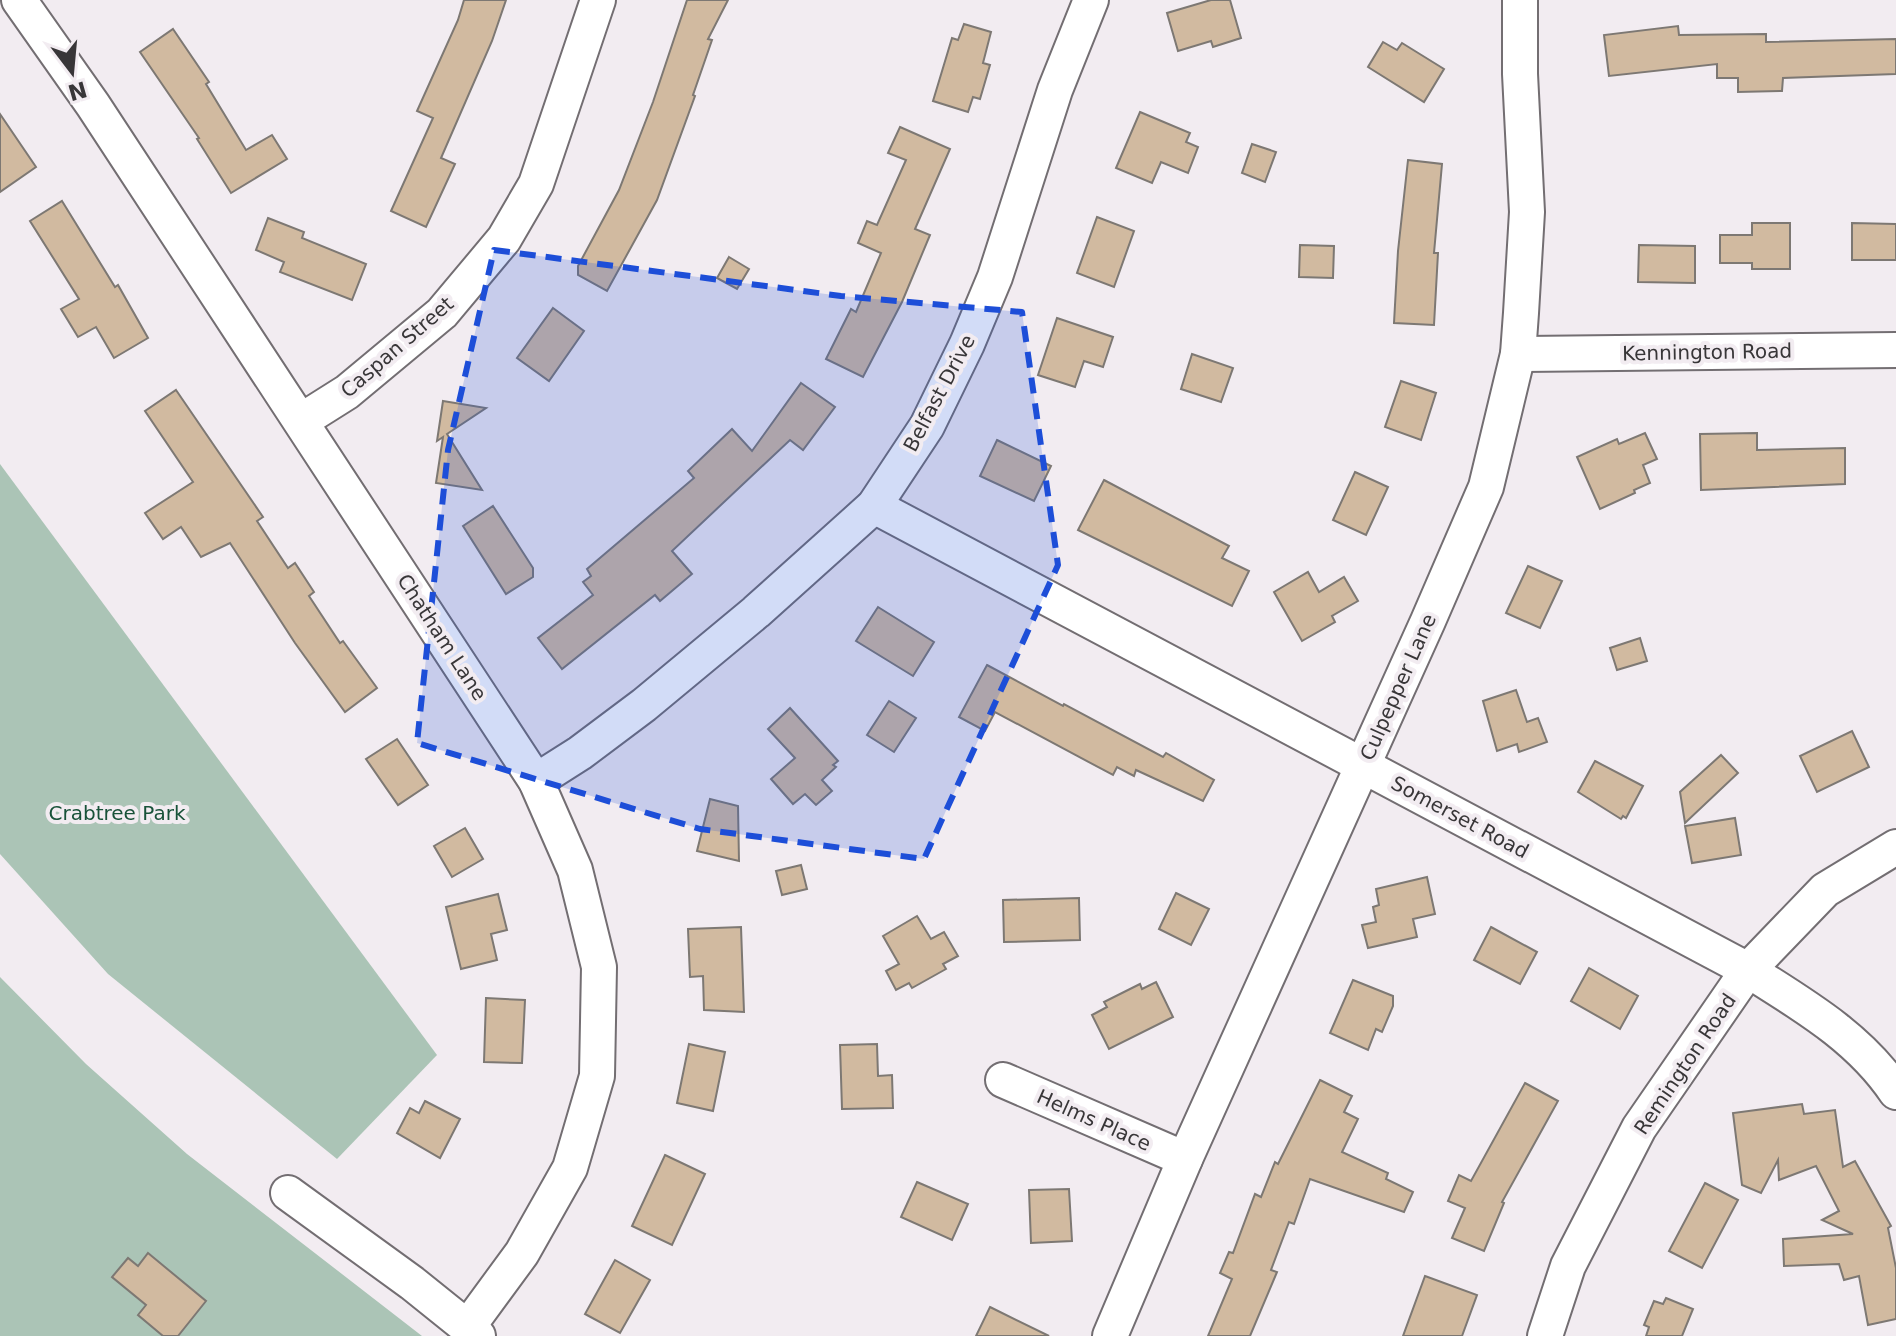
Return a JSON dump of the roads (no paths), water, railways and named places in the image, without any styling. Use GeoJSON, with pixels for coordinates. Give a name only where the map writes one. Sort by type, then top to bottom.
{"type":"FeatureCollection","features":[{"type":"Feature","properties":{"kind":"street","name":"Chatham Lane"},"geometry":{"type":"LineString","coordinates":[[19,0],[93,105],[536,781],[575,870],[599,967],[597,1076],[570,1168],[473,1332]]}},
{"type":"Feature","properties":{"kind":"street","name":"Caspan Street"},"geometry":{"type":"LineString","coordinates":[[301,421],[347,392],[442,313],[504,239],[536,184],[598,0]]}},
{"type":"Feature","properties":{"kind":"street","name":"Belfast Drive"},"geometry":{"type":"LineString","coordinates":[[536,781],[580,753],[644,705],[756,612],[874,506],[927,426],[967,344],[995,277],[1055,90],[1091,0]]}},
{"type":"Feature","properties":{"kind":"street","name":"Culpepper Lane"},"geometry":{"type":"LineString","coordinates":[[1110,1336],[1185,1159],[1486,487],[1518,354],[1527,212],[1520,74],[1520,0]]}},
{"type":"Feature","properties":{"kind":"street","name":"Kennington Road"},"geometry":{"type":"LineString","coordinates":[[1518,354],[1896,350]]}},
{"type":"Feature","properties":{"kind":"street","name":"Somerset Road"},"geometry":{"type":"LineString","coordinates":[[874,506],[1748,970],[1830,1022],[1884,1074],[1896,1092]]}},
{"type":"Feature","properties":{"kind":"street","name":"Remington Road"},"geometry":{"type":"LineString","coordinates":[[1545,1336],[1568,1266],[1639,1128],[1748,970],[1825,890],[1896,847]]}},
{"type":"Feature","properties":{"kind":"street","name":"Helms Place"},"geometry":{"type":"LineString","coordinates":[[1003,1080],[1185,1159]]}},
{"type":"Feature","properties":{"kind":"street"},"geometry":{"type":"LineString","coordinates":[[288,1193],[473,1332]]}},
{"type":"Feature","properties":{"kind":"park label","name":"Crabtree Park"},"geometry":{"type":"Point","coordinates":[117,813]}}]}
